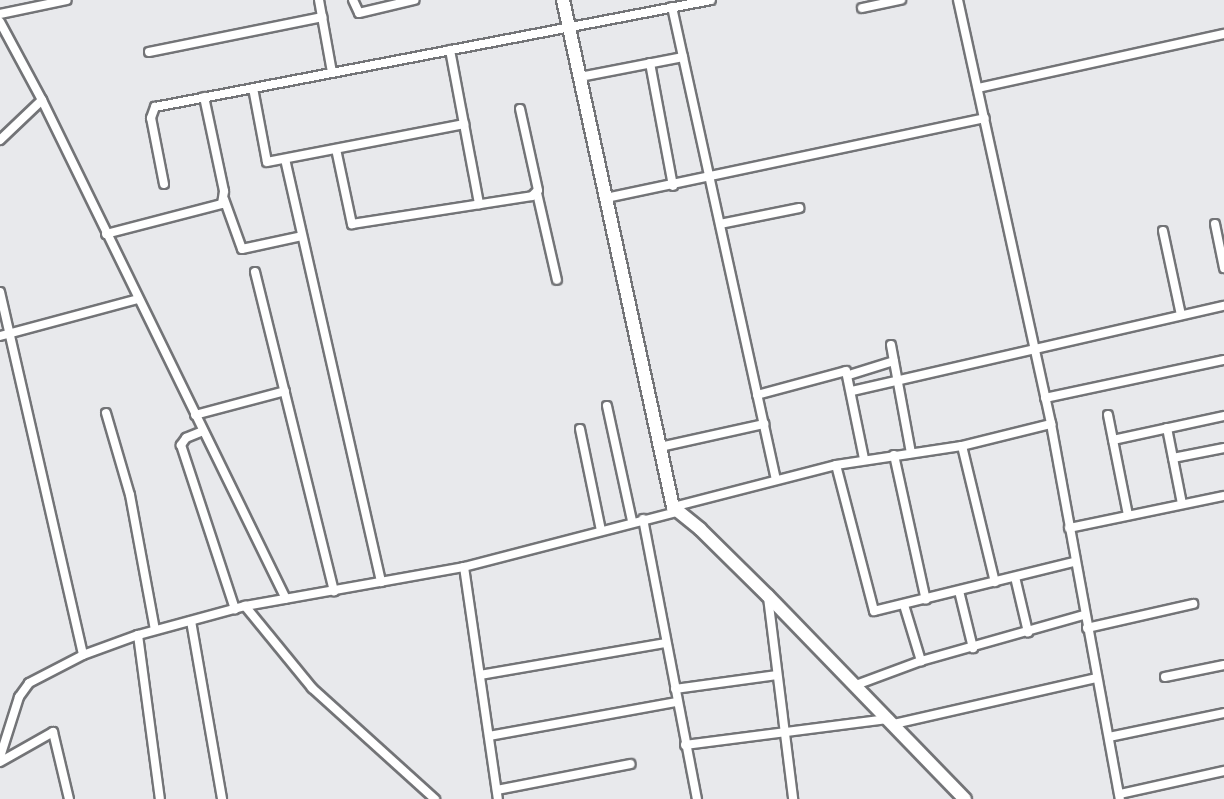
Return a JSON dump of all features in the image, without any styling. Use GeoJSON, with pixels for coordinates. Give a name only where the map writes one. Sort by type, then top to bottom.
{"type":"FeatureCollection","features":[{"type":"Feature","properties":{"kind":"street"},"geometry":{"type":"LineString","coordinates":[[0,14],[67,0]]}},
{"type":"Feature","properties":{"kind":"street"},"geometry":{"type":"LineString","coordinates":[[319,0],[332,72]]}},
{"type":"Feature","properties":{"kind":"street"},"geometry":{"type":"LineString","coordinates":[[353,0],[359,13],[414,0]]}},
{"type":"Feature","properties":{"kind":"street"},"geometry":{"type":"LineString","coordinates":[[563,0],[675,510],[700,528],[965,799]]}},
{"type":"Feature","properties":{"kind":"street"},"geometry":{"type":"LineString","coordinates":[[164,184],[152,109],[332,72],[711,0]]}},
{"type":"Feature","properties":{"kind":"street"},"geometry":{"type":"LineString","coordinates":[[862,8],[901,0]]}},
{"type":"Feature","properties":{"kind":"street"},"geometry":{"type":"LineString","coordinates":[[958,0],[1051,424],[1074,562],[1120,796],[1224,771]]}},
{"type":"Feature","properties":{"kind":"street"},"geometry":{"type":"LineString","coordinates":[[672,7],[776,480]]}},
{"type":"Feature","properties":{"kind":"street"},"geometry":{"type":"LineString","coordinates":[[149,52],[322,17]]}},
{"type":"Feature","properties":{"kind":"street"},"geometry":{"type":"LineString","coordinates":[[0,22],[42,100],[286,598]]}},
{"type":"Feature","properties":{"kind":"street"},"geometry":{"type":"LineString","coordinates":[[978,88],[1224,34]]}},
{"type":"Feature","properties":{"kind":"street"},"geometry":{"type":"LineString","coordinates":[[450,50],[479,204]]}},
{"type":"Feature","properties":{"kind":"street"},"geometry":{"type":"LineString","coordinates":[[580,77],[683,57]]}},
{"type":"Feature","properties":{"kind":"street"},"geometry":{"type":"LineString","coordinates":[[650,63],[673,186]]}},
{"type":"Feature","properties":{"kind":"street"},"geometry":{"type":"LineString","coordinates":[[253,88],[265,159],[285,159],[465,124]]}},
{"type":"Feature","properties":{"kind":"street"},"geometry":{"type":"LineString","coordinates":[[204,97],[224,199],[242,249],[302,236]]}},
{"type":"Feature","properties":{"kind":"street"},"geometry":{"type":"LineString","coordinates":[[0,140],[42,100]]}},
{"type":"Feature","properties":{"kind":"street"},"geometry":{"type":"LineString","coordinates":[[520,109],[557,280]]}},
{"type":"Feature","properties":{"kind":"street"},"geometry":{"type":"LineString","coordinates":[[606,198],[710,179],[985,118]]}},
{"type":"Feature","properties":{"kind":"street"},"geometry":{"type":"LineString","coordinates":[[336,149],[352,224],[537,193]]}},
{"type":"Feature","properties":{"kind":"street"},"geometry":{"type":"LineString","coordinates":[[285,159],[381,582]]}},
{"type":"Feature","properties":{"kind":"street"},"geometry":{"type":"LineString","coordinates":[[106,234],[218,207],[224,199]]}},
{"type":"Feature","properties":{"kind":"street"},"geometry":{"type":"LineString","coordinates":[[720,224],[799,208]]}},
{"type":"Feature","properties":{"kind":"street"},"geometry":{"type":"LineString","coordinates":[[1215,224],[1224,268]]}},
{"type":"Feature","properties":{"kind":"street"},"geometry":{"type":"LineString","coordinates":[[1163,231],[1181,315]]}},
{"type":"Feature","properties":{"kind":"street"},"geometry":{"type":"LineString","coordinates":[[255,272],[334,591]]}},
{"type":"Feature","properties":{"kind":"street"},"geometry":{"type":"LineString","coordinates":[[0,292],[5,335],[83,655]]}},
{"type":"Feature","properties":{"kind":"street"},"geometry":{"type":"LineString","coordinates":[[5,335],[138,299]]}},
{"type":"Feature","properties":{"kind":"street"},"geometry":{"type":"LineString","coordinates":[[852,391],[1034,347],[1224,306]]}},
{"type":"Feature","properties":{"kind":"street"},"geometry":{"type":"LineString","coordinates":[[891,345],[910,453]]}},
{"type":"Feature","properties":{"kind":"street"},"geometry":{"type":"LineString","coordinates":[[1045,398],[1224,360]]}},
{"type":"Feature","properties":{"kind":"street"},"geometry":{"type":"LineString","coordinates":[[849,375],[894,361]]}},
{"type":"Feature","properties":{"kind":"street"},"geometry":{"type":"LineString","coordinates":[[757,395],[843,370],[849,375],[864,459]]}},
{"type":"Feature","properties":{"kind":"street"},"geometry":{"type":"LineString","coordinates":[[195,415],[285,391]]}},
{"type":"Feature","properties":{"kind":"street"},"geometry":{"type":"LineString","coordinates":[[608,406],[633,521]]}},
{"type":"Feature","properties":{"kind":"street"},"geometry":{"type":"LineString","coordinates":[[106,413],[130,495],[155,630]]}},
{"type":"Feature","properties":{"kind":"street"},"geometry":{"type":"LineString","coordinates":[[1108,415],[1128,515]]}},
{"type":"Feature","properties":{"kind":"street"},"geometry":{"type":"LineString","coordinates":[[1113,440],[1224,416]]}},
{"type":"Feature","properties":{"kind":"street"},"geometry":{"type":"LineString","coordinates":[[660,447],[764,424]]}},
{"type":"Feature","properties":{"kind":"street"},"geometry":{"type":"LineString","coordinates":[[1,749],[19,697],[29,683],[83,655],[138,634],[245,606],[464,567],[836,465],[962,446],[1051,424]]}},
{"type":"Feature","properties":{"kind":"street"},"geometry":{"type":"LineString","coordinates":[[1167,428],[1182,504]]}},
{"type":"Feature","properties":{"kind":"street"},"geometry":{"type":"LineString","coordinates":[[580,429],[601,530]]}},
{"type":"Feature","properties":{"kind":"street"},"geometry":{"type":"LineString","coordinates":[[203,431],[186,438],[182,445],[235,609]]}},
{"type":"Feature","properties":{"kind":"street"},"geometry":{"type":"LineString","coordinates":[[962,446],[995,582]]}},
{"type":"Feature","properties":{"kind":"street"},"geometry":{"type":"LineString","coordinates":[[1173,458],[1224,448]]}},
{"type":"Feature","properties":{"kind":"street"},"geometry":{"type":"LineString","coordinates":[[894,455],[926,600]]}},
{"type":"Feature","properties":{"kind":"street"},"geometry":{"type":"LineString","coordinates":[[836,465],[870,606],[879,612],[1074,562]]}},
{"type":"Feature","properties":{"kind":"street"},"geometry":{"type":"LineString","coordinates":[[1069,528],[1224,496]]}},
{"type":"Feature","properties":{"kind":"street"},"geometry":{"type":"LineString","coordinates":[[643,519],[697,799]]}},
{"type":"Feature","properties":{"kind":"street"},"geometry":{"type":"LineString","coordinates":[[464,567],[497,795],[631,764]]}},
{"type":"Feature","properties":{"kind":"street"},"geometry":{"type":"LineString","coordinates":[[1015,577],[1028,632]]}},
{"type":"Feature","properties":{"kind":"street"},"geometry":{"type":"LineString","coordinates":[[959,591],[973,648]]}},
{"type":"Feature","properties":{"kind":"street"},"geometry":{"type":"LineString","coordinates":[[768,596],[793,799]]}},
{"type":"Feature","properties":{"kind":"street"},"geometry":{"type":"LineString","coordinates":[[1087,628],[1192,604]]}},
{"type":"Feature","properties":{"kind":"street"},"geometry":{"type":"LineString","coordinates":[[904,605],[921,661]]}},
{"type":"Feature","properties":{"kind":"street"},"geometry":{"type":"LineString","coordinates":[[245,606],[312,688],[435,799]]}},
{"type":"Feature","properties":{"kind":"street"},"geometry":{"type":"LineString","coordinates":[[856,686],[921,661],[1084,615]]}},
{"type":"Feature","properties":{"kind":"street"},"geometry":{"type":"LineString","coordinates":[[191,621],[222,799]]}},
{"type":"Feature","properties":{"kind":"street"},"geometry":{"type":"LineString","coordinates":[[138,634],[160,799]]}},
{"type":"Feature","properties":{"kind":"street"},"geometry":{"type":"LineString","coordinates":[[480,675],[666,644]]}},
{"type":"Feature","properties":{"kind":"street"},"geometry":{"type":"LineString","coordinates":[[1165,677],[1224,665]]}},
{"type":"Feature","properties":{"kind":"street"},"geometry":{"type":"LineString","coordinates":[[675,689],[777,675]]}},
{"type":"Feature","properties":{"kind":"street"},"geometry":{"type":"LineString","coordinates":[[685,745],[783,732],[892,722],[1096,678]]}},
{"type":"Feature","properties":{"kind":"street"},"geometry":{"type":"LineString","coordinates":[[489,736],[677,702]]}},
{"type":"Feature","properties":{"kind":"street"},"geometry":{"type":"LineString","coordinates":[[1109,737],[1224,713]]}},
{"type":"Feature","properties":{"kind":"street"},"geometry":{"type":"LineString","coordinates":[[0,762],[53,732],[69,799]]}}]}
